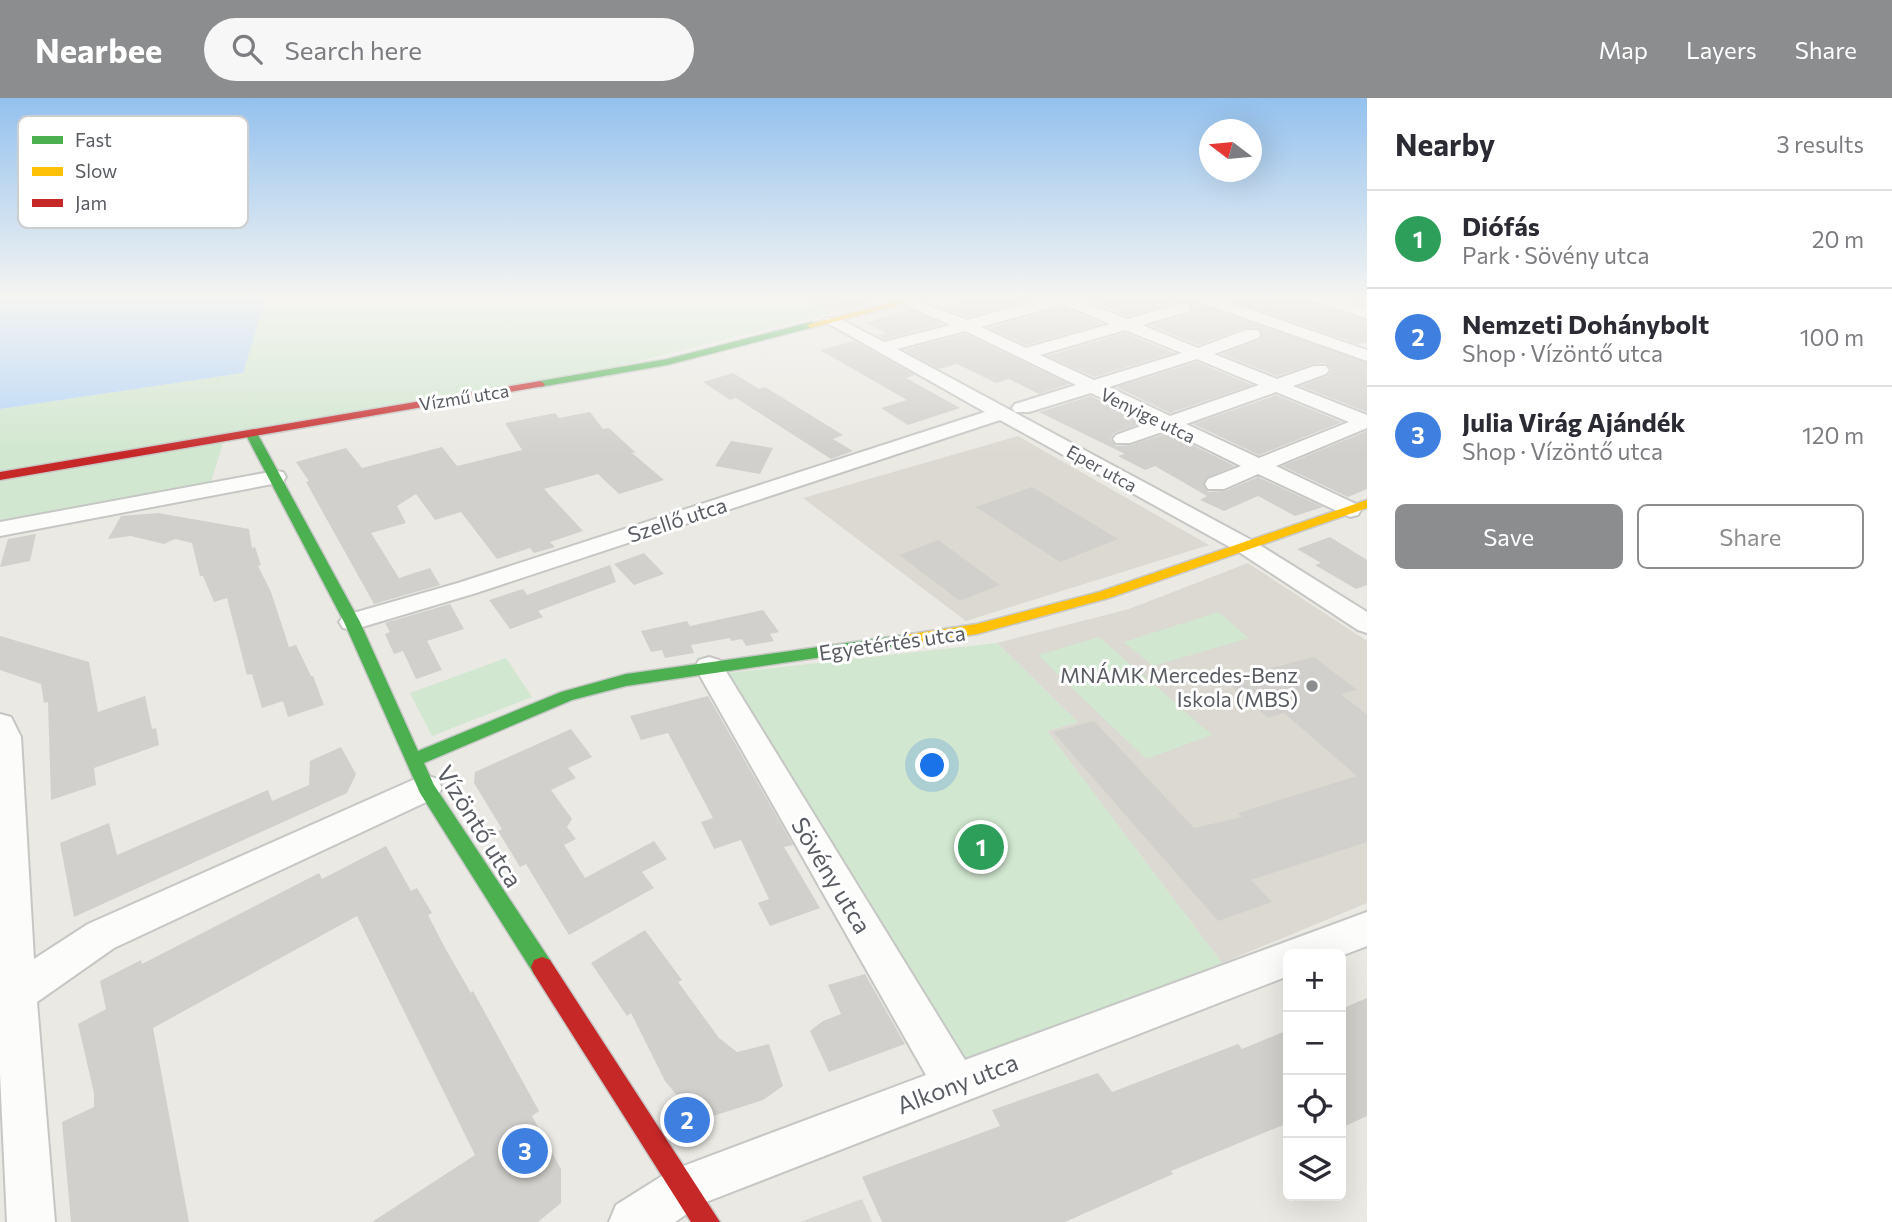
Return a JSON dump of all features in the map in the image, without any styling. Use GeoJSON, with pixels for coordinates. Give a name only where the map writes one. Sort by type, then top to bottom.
{"type":"FeatureCollection","features":[{"type":"Feature","properties":{"kind":"street","name":"Vízmű utca"},"geometry":{"type":"LineString","coordinates":[[0,476],[596,376],[722,349]]}},
{"type":"Feature","properties":{"kind":"street","name":"Eper utca"},"geometry":{"type":"LineString","coordinates":[[886,349],[1012,410],[1247,547],[1367,624]]}},
{"type":"Feature","properties":{"kind":"street","name":"Venyige utca"},"geometry":{"type":"LineString","coordinates":[[1015,349],[1256,466],[1358,507]]}},
{"type":"Feature","properties":{"kind":"street"},"geometry":{"type":"LineString","coordinates":[[1024,354],[1041,349]]}},
{"type":"Feature","properties":{"kind":"street"},"geometry":{"type":"LineString","coordinates":[[1185,349],[1366,422]]}},
{"type":"Feature","properties":{"kind":"street","name":"Szellő utca"},"geometry":{"type":"LineString","coordinates":[[352,622],[467,588],[1012,410],[1210,349]]}},
{"type":"Feature","properties":{"kind":"street"},"geometry":{"type":"LineString","coordinates":[[1348,349],[1367,356]]}},
{"type":"Feature","properties":{"kind":"street"},"geometry":{"type":"LineString","coordinates":[[1123,439],[1320,370]]}},
{"type":"Feature","properties":{"kind":"street"},"geometry":{"type":"LineString","coordinates":[[1216,484],[1366,422]]}},
{"type":"Feature","properties":{"kind":"street","name":"Vízöntő utca"},"geometry":{"type":"LineString","coordinates":[[251,433],[352,622],[420,774],[696,1205]]}},
{"type":"Feature","properties":{"kind":"street"},"geometry":{"type":"LineString","coordinates":[[0,529],[275,477]]}},
{"type":"Feature","properties":{"kind":"street","name":"Egyetértés utca"},"geometry":{"type":"LineString","coordinates":[[8,1000],[101,936],[567,696],[626,680],[977,629],[1104,595],[1358,507]]}},
{"type":"Feature","properties":{"kind":"street","name":"Sövény utca"},"geometry":{"type":"LineString","coordinates":[[709,667],[955,1084]]}},
{"type":"Feature","properties":{"kind":"street"},"geometry":{"type":"LineString","coordinates":[[0,725],[6,737],[8,1000],[32,1222]]}},
{"type":"Feature","properties":{"kind":"street"},"geometry":{"type":"LineString","coordinates":[[1313,949],[1367,929]]}},
{"type":"Feature","properties":{"kind":"street","name":"Alkony utca"},"geometry":{"type":"LineString","coordinates":[[633,1222],[696,1205],[955,1084],[1283,960]]}},
{"type":"Feature","properties":{"kind":"shaded area"},"geometry":{"type":"Polygon","coordinates":[[[1018,436],[1209,545],[966,621],[803,498],[1018,436]]]}},
{"type":"Feature","properties":{"kind":"shaded area"},"geometry":{"type":"Polygon","coordinates":[[[1248,563],[1367,641],[1367,903],[1222,963],[1047,731],[1078,722],[997,643],[1129,609],[1248,563]]]}},
{"type":"Feature","properties":{"kind":"shaded area"},"geometry":{"type":"Polygon","coordinates":[[[862,1199],[872,1222],[800,1222],[862,1199]]]}},
{"type":"Feature","properties":{"kind":"green space"},"geometry":{"type":"Polygon","coordinates":[[[250,349],[686,349],[592,373],[226,434],[207,494],[0,530],[0,409],[243,373],[250,349]]]}},
{"type":"Feature","properties":{"kind":"green space"},"geometry":{"type":"Polygon","coordinates":[[[1218,612],[1249,638],[1153,666],[1124,642],[1218,612]]]}},
{"type":"Feature","properties":{"kind":"green space"},"geometry":{"type":"Polygon","coordinates":[[[1099,637],[1212,735],[1146,759],[1038,655],[1099,637]]]}},
{"type":"Feature","properties":{"kind":"green space"},"geometry":{"type":"Polygon","coordinates":[[[997,643],[1078,722],[1047,731],[1222,963],[954,1071],[729,673],[997,643]]]}},
{"type":"Feature","properties":{"kind":"green space"},"geometry":{"type":"Polygon","coordinates":[[[506,658],[532,697],[432,736],[410,693],[506,658]]]}},
{"type":"Feature","properties":{"kind":"water"},"geometry":{"type":"Polygon","coordinates":[[[0,349],[250,349],[243,373],[0,409],[0,349]]]}},
{"type":"Feature","properties":{"kind":"building"},"geometry":{"type":"Polygon","coordinates":[[[869,349],[915,375],[906,378],[960,408],[908,425],[881,408],[907,400],[820,350],[869,349]]]}},
{"type":"Feature","properties":{"kind":"building"},"geometry":{"type":"Polygon","coordinates":[[[997,349],[1069,384],[1039,394],[1009,379],[996,383],[957,364],[939,369],[904,350],[997,349]]]}},
{"type":"Feature","properties":{"kind":"building"},"geometry":{"type":"Polygon","coordinates":[[[1069,349],[1165,349],[1174,353],[1094,377],[1047,356],[1069,349]]]}},
{"type":"Feature","properties":{"kind":"building"},"geometry":{"type":"Polygon","coordinates":[[[1233,349],[1328,349],[1367,363],[1367,412],[1300,386],[1328,376],[1332,370],[1326,363],[1313,364],[1277,376],[1221,354],[1233,349]]]}},
{"type":"Feature","properties":{"kind":"building"},"geometry":{"type":"Polygon","coordinates":[[[1197,362],[1252,385],[1170,413],[1116,387],[1197,362]]]}},
{"type":"Feature","properties":{"kind":"building"},"geometry":{"type":"Polygon","coordinates":[[[733,373],[759,389],[765,387],[843,435],[833,439],[853,451],[831,459],[736,398],[730,400],[703,382],[733,373]]]}},
{"type":"Feature","properties":{"kind":"building"},"geometry":{"type":"Polygon","coordinates":[[[1276,395],[1342,422],[1259,455],[1193,424],[1276,395]]]}},
{"type":"Feature","properties":{"kind":"building"},"geometry":{"type":"Polygon","coordinates":[[[1091,396],[1145,422],[1114,433],[1110,439],[1116,446],[1131,445],[1168,433],[1235,466],[1206,478],[1203,485],[1208,492],[1225,491],[1258,477],[1323,507],[1295,516],[1258,496],[1224,511],[1200,500],[1207,496],[1155,466],[1145,470],[1118,456],[1125,454],[1039,412],[1091,396]]]}},
{"type":"Feature","properties":{"kind":"building"},"geometry":{"type":"Polygon","coordinates":[[[590,412],[603,429],[609,428],[636,453],[631,452],[664,480],[619,494],[598,474],[544,489],[583,531],[550,542],[555,547],[534,553],[530,548],[497,559],[461,512],[435,520],[416,494],[397,506],[406,523],[371,533],[399,578],[430,568],[440,585],[374,604],[306,482],[309,481],[296,462],[346,448],[362,468],[442,447],[457,466],[522,450],[505,423],[555,413],[559,418],[590,412]]]}},
{"type":"Feature","properties":{"kind":"building"},"geometry":{"type":"Polygon","coordinates":[[[1367,431],[1367,489],[1348,497],[1282,466],[1367,431]]]}},
{"type":"Feature","properties":{"kind":"building"},"geometry":{"type":"Polygon","coordinates":[[[731,441],[773,448],[760,474],[715,466],[731,441]]]}},
{"type":"Feature","properties":{"kind":"building"},"geometry":{"type":"Polygon","coordinates":[[[1032,487],[1118,539],[1060,562],[976,507],[1032,487]]]}},
{"type":"Feature","properties":{"kind":"building"},"geometry":{"type":"Polygon","coordinates":[[[158,513],[249,529],[252,548],[255,547],[261,565],[258,566],[271,592],[289,647],[296,645],[313,676],[324,705],[288,717],[283,701],[262,708],[252,674],[247,675],[227,598],[214,602],[203,576],[200,576],[192,543],[175,539],[164,544],[131,536],[108,539],[121,516],[158,513]]]}},
{"type":"Feature","properties":{"kind":"building"},"geometry":{"type":"Polygon","coordinates":[[[36,534],[30,561],[0,567],[8,539],[36,534]]]}},
{"type":"Feature","properties":{"kind":"building"},"geometry":{"type":"Polygon","coordinates":[[[1330,537],[1367,560],[1367,585],[1356,589],[1315,565],[1321,563],[1297,549],[1330,537]]]}},
{"type":"Feature","properties":{"kind":"building"},"geometry":{"type":"Polygon","coordinates":[[[938,540],[1000,585],[960,601],[899,555],[938,540]]]}},
{"type":"Feature","properties":{"kind":"building"},"geometry":{"type":"Polygon","coordinates":[[[644,553],[664,574],[634,585],[614,564],[644,553]]]}},
{"type":"Feature","properties":{"kind":"building"},"geometry":{"type":"Polygon","coordinates":[[[610,565],[616,582],[538,611],[543,617],[510,629],[489,600],[523,589],[527,595],[610,565]]]}},
{"type":"Feature","properties":{"kind":"building"},"geometry":{"type":"Polygon","coordinates":[[[450,604],[464,629],[427,641],[442,670],[416,679],[403,651],[394,654],[385,634],[390,632],[385,623],[450,604]]]}},
{"type":"Feature","properties":{"kind":"building"},"geometry":{"type":"Polygon","coordinates":[[[763,610],[779,632],[770,634],[774,641],[746,646],[742,639],[731,641],[730,638],[691,645],[694,653],[665,658],[662,650],[651,652],[641,631],[687,621],[690,626],[763,610]]]}},
{"type":"Feature","properties":{"kind":"building"},"geometry":{"type":"Polygon","coordinates":[[[0,636],[89,662],[98,712],[145,696],[152,729],[156,728],[159,745],[94,768],[96,785],[51,800],[48,702],[44,703],[41,684],[0,670],[0,636]]]}},
{"type":"Feature","properties":{"kind":"building"},"geometry":{"type":"Polygon","coordinates":[[[1314,657],[1357,690],[1341,694],[1367,715],[1367,842],[1251,880],[1272,902],[1218,921],[1053,732],[1094,721],[1194,828],[1242,817],[1238,813],[1357,776],[1284,713],[1268,718],[1225,680],[1314,657]]]}},
{"type":"Feature","properties":{"kind":"building"},"geometry":{"type":"Polygon","coordinates":[[[708,696],[793,845],[784,847],[820,908],[770,926],[758,903],[769,899],[741,840],[714,849],[701,822],[713,818],[668,733],[641,740],[630,716],[708,696]]]}},
{"type":"Feature","properties":{"kind":"building"},"geometry":{"type":"Polygon","coordinates":[[[571,729],[592,757],[568,768],[576,778],[551,790],[572,819],[567,827],[576,839],[564,845],[585,878],[654,841],[667,859],[642,872],[654,888],[569,935],[526,864],[520,867],[498,831],[502,829],[474,783],[475,772],[571,729]]]}},
{"type":"Feature","properties":{"kind":"building"},"geometry":{"type":"Polygon","coordinates":[[[341,747],[356,774],[347,793],[74,917],[60,843],[109,823],[117,855],[268,790],[272,801],[309,785],[310,761],[341,747]]]}},
{"type":"Feature","properties":{"kind":"building"},"geometry":{"type":"Polygon","coordinates":[[[386,846],[411,891],[417,888],[432,913],[428,915],[445,948],[471,993],[473,991],[539,1111],[532,1116],[561,1169],[561,1203],[538,1222],[372,1222],[475,1155],[357,916],[153,1028],[189,1222],[71,1222],[62,1122],[94,1107],[94,1093],[78,1024],[106,1009],[100,981],[141,960],[142,964],[319,873],[322,879],[386,846]]]}},
{"type":"Feature","properties":{"kind":"building"},"geometry":{"type":"Polygon","coordinates":[[[645,930],[682,980],[678,982],[719,1038],[737,1052],[769,1044],[783,1086],[763,1100],[713,1116],[684,1104],[665,1081],[631,1013],[627,1016],[591,963],[645,930]]]}},
{"type":"Feature","properties":{"kind":"building"},"geometry":{"type":"Polygon","coordinates":[[[865,974],[905,1044],[829,1072],[810,1031],[823,1021],[841,1014],[828,985],[865,974]]]}},
{"type":"Feature","properties":{"kind":"building"},"geometry":{"type":"Polygon","coordinates":[[[1367,998],[1367,1116],[1346,1126],[1346,1012],[1346,1007],[1367,998]]]}},
{"type":"Feature","properties":{"kind":"building"},"geometry":{"type":"Polygon","coordinates":[[[1283,1032],[1283,1125],[1171,1171],[1173,1174],[1065,1222],[882,1222],[862,1177],[1000,1126],[992,1110],[1098,1073],[1112,1092],[1238,1044],[1242,1049],[1283,1032]]]}},
{"type":"Feature","properties":{"kind":"traffic: fast"},"geometry":{"type":"LineString","coordinates":[[540,384],[667,362],[716,349]]}},
{"type":"Feature","properties":{"kind":"traffic: fast"},"geometry":{"type":"LineString","coordinates":[[251,433],[352,622],[426,788],[542,967]]}},
{"type":"Feature","properties":{"kind":"traffic: fast"},"geometry":{"type":"LineString","coordinates":[[414,760],[567,696],[626,680],[904,640]]}},
{"type":"Feature","properties":{"kind":"traffic: slow"},"geometry":{"type":"LineString","coordinates":[[904,640],[977,629],[1104,595],[1367,504]]}},
{"type":"Feature","properties":{"kind":"traffic: jam"},"geometry":{"type":"LineString","coordinates":[[0,476],[540,384]]}},
{"type":"Feature","properties":{"kind":"traffic: jam"},"geometry":{"type":"LineString","coordinates":[[542,967],[707,1222]]}},
{"type":"Feature","properties":{"kind":"place","name":"MNÁMK Mercedes-Benz Iskola (MBS)"},"geometry":{"type":"Point","coordinates":[1312,686]}},
{"type":"Feature","properties":{"kind":"place","name":"Diófás"},"geometry":{"type":"Point","coordinates":[981,847]}},
{"type":"Feature","properties":{"kind":"place","name":"Nemzeti Dohánybolt"},"geometry":{"type":"Point","coordinates":[687,1120]}},
{"type":"Feature","properties":{"kind":"place","name":"Julia Virág Ajándék"},"geometry":{"type":"Point","coordinates":[525,1151]}}]}
